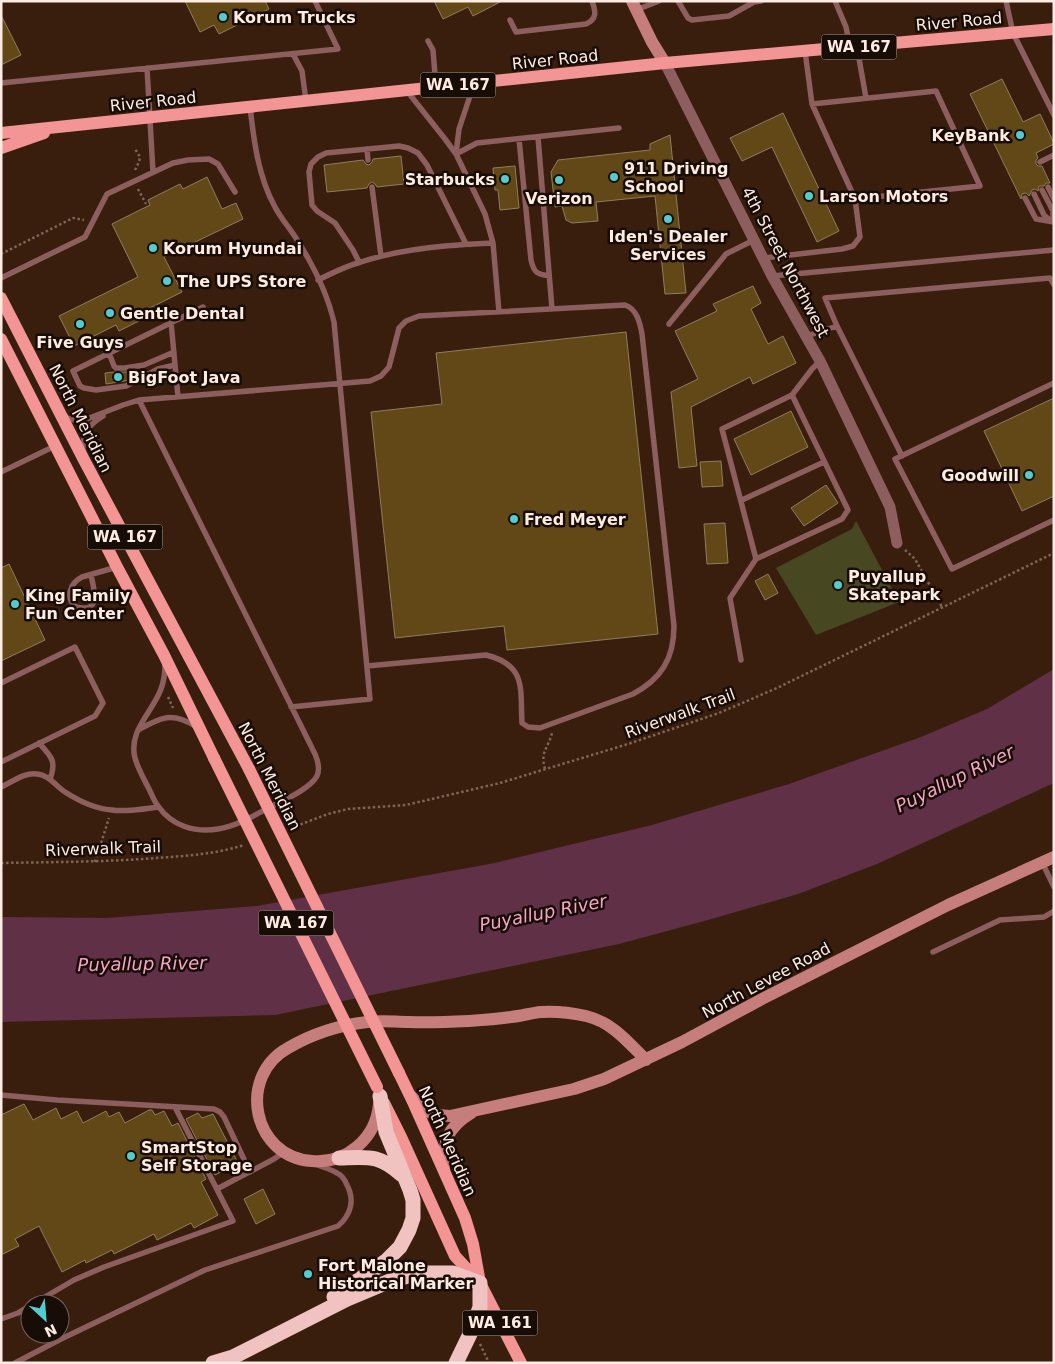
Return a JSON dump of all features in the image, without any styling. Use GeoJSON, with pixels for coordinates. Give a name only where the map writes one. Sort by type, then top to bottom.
{"type":"FeatureCollection","features":[{"type":"Feature","properties":{"kind":"highway","name":"WA 167"},"geometry":{"type":"LineString","coordinates":[[292,1326],[386,1261],[400,1247],[410,1230],[413,1218],[413,1200],[386,1132],[378,1092]]}},
{"type":"Feature","properties":{"kind":"highway"},"geometry":{"type":"LineString","coordinates":[[339,1158],[362,1157],[383,1160],[404,1178]]}},
{"type":"Feature","properties":{"kind":"highway"},"geometry":{"type":"LineString","coordinates":[[213,1363],[233,1356],[347,1299],[390,1281],[419,1273],[453,1273],[480,1283]]}},
{"type":"Feature","properties":{"kind":"highway","name":"WA 167"},"geometry":{"type":"LineString","coordinates":[[456,1363],[470,1334],[480,1306],[480,1283]]}},
{"type":"Feature","properties":{"kind":"main road","name":"River Road"},"geometry":{"type":"LineString","coordinates":[[1,133],[665,63],[1054,29]]}},
{"type":"Feature","properties":{"kind":"main road","name":"WA 167"},"geometry":{"type":"LineString","coordinates":[[1,148],[72,125]]}},
{"type":"Feature","properties":{"kind":"main road","name":"North Meridian"},"geometry":{"type":"LineString","coordinates":[[1,298],[84,460],[249,769],[407,1089],[465,1218],[474,1244],[480,1283]]}},
{"type":"Feature","properties":{"kind":"main road","name":"North Meridian"},"geometry":{"type":"LineString","coordinates":[[3,347],[164,655],[401,1137],[455,1256],[480,1283],[520,1363]]}},
{"type":"Feature","properties":{"kind":"street","name":"4th Street Northwest"},"geometry":{"type":"LineString","coordinates":[[634,5],[772,276],[820,361],[890,507],[897,543]]}},
{"type":"Feature","properties":{"kind":"street","name":"North Levee Road"},"geometry":{"type":"LineString","coordinates":[[485,1108],[574,1089],[604,1079],[682,1042],[762,999],[948,905],[1048,859]]}},
{"type":"Feature","properties":{"kind":"street"},"geometry":{"type":"LineString","coordinates":[[378,1092],[378,1112],[375,1123],[368,1135],[357,1147],[339,1158],[320,1162],[301,1160],[284,1152],[270,1139],[260,1122],[258,1113],[257,1094],[262,1076],[273,1060],[288,1048],[317,1034],[340,1027],[368,1022],[470,1021],[541,1012],[586,1016],[613,1028],[646,1060]]}},
{"type":"Feature","properties":{"kind":"street"},"geometry":{"type":"LineString","coordinates":[[407,1089],[425,1111],[436,1115],[450,1116],[485,1108]]}},
{"type":"Feature","properties":{"kind":"street"},"geometry":{"type":"LineString","coordinates":[[444,1170],[443,1152],[451,1131],[460,1120],[485,1108]]}},
{"type":"Feature","properties":{"kind":"lane"},"geometry":{"type":"LineString","coordinates":[[1,83],[338,49],[315,1]]}},
{"type":"Feature","properties":{"kind":"lane"},"geometry":{"type":"LineString","coordinates":[[510,20],[516,32],[586,24],[593,20],[594,17],[595,10],[592,1]]}},
{"type":"Feature","properties":{"kind":"lane"},"geometry":{"type":"LineString","coordinates":[[634,5],[659,1]]}},
{"type":"Feature","properties":{"kind":"lane"},"geometry":{"type":"LineString","coordinates":[[678,1],[688,18],[692,20],[730,16],[754,2],[761,1]]}},
{"type":"Feature","properties":{"kind":"lane"},"geometry":{"type":"LineString","coordinates":[[835,1],[854,47],[866,98]]}},
{"type":"Feature","properties":{"kind":"lane"},"geometry":{"type":"LineString","coordinates":[[1006,1],[1013,33],[1054,115]]}},
{"type":"Feature","properties":{"kind":"lane"},"geometry":{"type":"LineString","coordinates":[[428,41],[433,50],[436,88]]}},
{"type":"Feature","properties":{"kind":"lane"},"geometry":{"type":"LineString","coordinates":[[764,258],[842,250],[853,246],[860,237],[855,199],[812,104],[805,51]]}},
{"type":"Feature","properties":{"kind":"lane"},"geometry":{"type":"LineString","coordinates":[[293,54],[302,71],[306,101]]}},
{"type":"Feature","properties":{"kind":"lane"},"geometry":{"type":"LineString","coordinates":[[147,68],[153,172]]}},
{"type":"Feature","properties":{"kind":"lane"},"geometry":{"type":"LineString","coordinates":[[456,154],[459,129],[475,84]]}},
{"type":"Feature","properties":{"kind":"lane"},"geometry":{"type":"LineString","coordinates":[[407,91],[456,154],[485,214],[493,243],[500,312]]}},
{"type":"Feature","properties":{"kind":"lane"},"geometry":{"type":"LineString","coordinates":[[812,104],[936,91],[980,186],[855,199]]}},
{"type":"Feature","properties":{"kind":"lane"},"geometry":{"type":"LineString","coordinates":[[250,107],[260,170],[267,190],[274,206],[298,242],[318,280],[334,322],[370,699],[291,707]]}},
{"type":"Feature","properties":{"kind":"lane"},"geometry":{"type":"LineString","coordinates":[[456,154],[476,143],[619,128]]}},
{"type":"Feature","properties":{"kind":"lane"},"geometry":{"type":"LineString","coordinates":[[538,137],[552,309]]}},
{"type":"Feature","properties":{"kind":"lane"},"geometry":{"type":"LineString","coordinates":[[519,139],[531,260],[533,269],[538,274],[549,276]]}},
{"type":"Feature","properties":{"kind":"lane"},"geometry":{"type":"LineString","coordinates":[[359,262],[335,223],[317,211],[312,205],[309,172],[311,164],[322,154],[399,146],[418,153],[427,165],[466,244]]}},
{"type":"Feature","properties":{"kind":"lane"},"geometry":{"type":"LineString","coordinates":[[367,149],[368,160]]}},
{"type":"Feature","properties":{"kind":"lane"},"geometry":{"type":"LineString","coordinates":[[1040,162],[1054,155]]}},
{"type":"Feature","properties":{"kind":"lane"},"geometry":{"type":"LineString","coordinates":[[1,278],[85,237],[107,194],[179,161],[209,159],[218,164],[235,192]]}},
{"type":"Feature","properties":{"kind":"lane"},"geometry":{"type":"LineString","coordinates":[[372,187],[381,256]]}},
{"type":"Feature","properties":{"kind":"lane"},"geometry":{"type":"LineString","coordinates":[[1053,221],[1053,211],[1045,189],[1054,199]]}},
{"type":"Feature","properties":{"kind":"lane"},"geometry":{"type":"LineString","coordinates":[[1034,194],[1044,215],[1053,221]]}},
{"type":"Feature","properties":{"kind":"lane"},"geometry":{"type":"LineString","coordinates":[[1025,198],[1036,219],[1053,221]]}},
{"type":"Feature","properties":{"kind":"lane"},"geometry":{"type":"LineString","coordinates":[[669,324],[726,254],[754,240]]}},
{"type":"Feature","properties":{"kind":"lane"},"geometry":{"type":"LineString","coordinates":[[318,280],[359,262],[381,256],[428,248],[493,243]]}},
{"type":"Feature","properties":{"kind":"lane"},"geometry":{"type":"LineString","coordinates":[[772,276],[1054,250]]}},
{"type":"Feature","properties":{"kind":"lane"},"geometry":{"type":"LineString","coordinates":[[902,456],[825,298],[1050,278],[1054,285]]}},
{"type":"Feature","properties":{"kind":"lane"},"geometry":{"type":"LineString","coordinates":[[58,410],[67,418],[78,421],[139,400],[370,381],[380,376],[390,363],[399,328],[402,324],[419,316],[625,305],[633,309],[639,323],[643,344],[674,635],[668,659],[662,671],[655,680],[633,694],[540,728],[528,727],[522,723],[518,678],[514,670],[507,663],[496,658],[486,655],[367,666]]}},
{"type":"Feature","properties":{"kind":"lane"},"geometry":{"type":"LineString","coordinates":[[175,365],[158,369],[126,386],[96,390],[80,386],[73,371],[203,307]]}},
{"type":"Feature","properties":{"kind":"lane"},"geometry":{"type":"LineString","coordinates":[[171,322],[178,397]]}},
{"type":"Feature","properties":{"kind":"lane"},"geometry":{"type":"LineString","coordinates":[[807,336],[837,326]]}},
{"type":"Feature","properties":{"kind":"lane"},"geometry":{"type":"LineString","coordinates":[[110,353],[116,368],[125,368],[144,365],[174,352]]}},
{"type":"Feature","properties":{"kind":"lane"},"geometry":{"type":"LineString","coordinates":[[756,559],[722,429],[792,395],[820,361]]}},
{"type":"Feature","properties":{"kind":"lane"},"geometry":{"type":"LineString","coordinates":[[1054,383],[895,459],[952,570],[1054,520]]}},
{"type":"Feature","properties":{"kind":"lane"},"geometry":{"type":"LineString","coordinates":[[741,660],[730,598],[756,559],[842,519],[848,510],[792,395]]}},
{"type":"Feature","properties":{"kind":"lane"},"geometry":{"type":"LineString","coordinates":[[139,400],[317,760],[318,772],[316,777],[309,785],[285,800],[239,823],[218,829],[201,831],[186,828],[175,822],[158,807],[146,783],[133,748],[138,730],[160,691],[165,676],[164,655]]}},
{"type":"Feature","properties":{"kind":"lane"},"geometry":{"type":"LineString","coordinates":[[84,460],[83,439],[88,428],[113,409]]}},
{"type":"Feature","properties":{"kind":"lane"},"geometry":{"type":"LineString","coordinates":[[1,472],[55,446]]}},
{"type":"Feature","properties":{"kind":"lane"},"geometry":{"type":"LineString","coordinates":[[742,500],[824,462]]}},
{"type":"Feature","properties":{"kind":"lane"},"geometry":{"type":"LineString","coordinates":[[91,575],[95,595],[93,604],[86,608],[76,607],[70,600],[69,594],[78,579],[91,575],[117,567]]}},
{"type":"Feature","properties":{"kind":"lane"},"geometry":{"type":"LineString","coordinates":[[1,683],[75,647],[103,703],[94,716],[1,762]]}},
{"type":"Feature","properties":{"kind":"lane"},"geometry":{"type":"LineString","coordinates":[[138,730],[154,721],[174,716],[199,728]]}},
{"type":"Feature","properties":{"kind":"lane"},"geometry":{"type":"LineString","coordinates":[[40,744],[51,757],[54,764],[50,779]]}},
{"type":"Feature","properties":{"kind":"lane"},"geometry":{"type":"LineString","coordinates":[[1,787],[28,774],[35,773],[43,775],[63,791],[92,805],[112,810],[137,810],[158,807]]}},
{"type":"Feature","properties":{"kind":"lane"},"geometry":{"type":"LineString","coordinates":[[1048,859],[1054,888]]}},
{"type":"Feature","properties":{"kind":"lane"},"geometry":{"type":"LineString","coordinates":[[933,952],[1000,920],[1044,917],[1054,911]]}},
{"type":"Feature","properties":{"kind":"lane"},"geometry":{"type":"LineString","coordinates":[[1,1095],[214,1109],[224,1117],[250,1172]]}},
{"type":"Feature","properties":{"kind":"lane"},"geometry":{"type":"LineString","coordinates":[[51,1294],[74,1280],[104,1267],[233,1221],[175,1107]]}},
{"type":"Feature","properties":{"kind":"lane"},"geometry":{"type":"LineString","coordinates":[[217,1189],[284,1152]]}},
{"type":"Feature","properties":{"kind":"lane"},"geometry":{"type":"LineString","coordinates":[[15,1363],[205,1270],[338,1226],[348,1216],[352,1200],[348,1186],[338,1173],[301,1160]]}},
{"type":"Feature","properties":{"kind":"lane"},"geometry":{"type":"LineString","coordinates":[[1,1319],[20,1312]]}},
{"type":"Feature","properties":{"kind":"path"},"geometry":{"type":"LineString","coordinates":[[1,254],[73,218],[94,222]]}},
{"type":"Feature","properties":{"kind":"path"},"geometry":{"type":"LineString","coordinates":[[897,543],[915,559],[942,607]]}},
{"type":"Feature","properties":{"kind":"path","name":"Riverwalk Trail"},"geometry":{"type":"LineString","coordinates":[[290,828],[348,809],[406,805],[500,783],[628,744],[719,713],[777,688],[1054,553]]}},
{"type":"Feature","properties":{"kind":"path"},"geometry":{"type":"LineString","coordinates":[[166,694],[174,709]]}},
{"type":"Feature","properties":{"kind":"path"},"geometry":{"type":"LineString","coordinates":[[544,769],[542,759],[544,750],[550,741],[553,723]]}},
{"type":"Feature","properties":{"kind":"path"},"geometry":{"type":"LineString","coordinates":[[95,862],[112,810]]}},
{"type":"Feature","properties":{"kind":"path","name":"Riverwalk Trail"},"geometry":{"type":"LineString","coordinates":[[1,862],[95,862],[206,853]]}},
{"type":"Feature","properties":{"kind":"path"},"geometry":{"type":"LineString","coordinates":[[478,1340],[489,1363]]}},
{"type":"Feature","properties":{"kind":"shaded area","name":"Puyallup Skatepark"},"geometry":{"type":"Polygon","coordinates":[[[856,521],[899,602],[816,635],[776,568],[852,529],[856,521]]]}},
{"type":"Feature","properties":{"kind":"water","name":"Puyallup River"},"geometry":{"type":"Polygon","coordinates":[[[1054,669],[1054,783],[877,864],[798,894],[619,944],[275,1015],[1,1022],[1,917],[107,918],[257,906],[495,863],[652,825],[789,784],[921,737],[987,709],[1054,669]]]}},
{"type":"Feature","properties":{"kind":"building","name":"Korum Trucks"},"geometry":{"type":"Polygon","coordinates":[[[185,1],[265,1],[269,9],[219,34],[214,25],[200,32],[185,1]]]}},
{"type":"Feature","properties":{"kind":"building"},"geometry":{"type":"Polygon","coordinates":[[[434,1],[502,1],[473,16],[468,7],[443,19],[434,1]]]}},
{"type":"Feature","properties":{"kind":"building"},"geometry":{"type":"Polygon","coordinates":[[[1,15],[21,55],[1,65],[1,15]]]}},
{"type":"Feature","properties":{"kind":"building","name":"KeyBank"},"geometry":{"type":"Polygon","coordinates":[[[1002,79],[1023,122],[1040,114],[1054,143],[1036,153],[1038,158],[1036,164],[1042,166],[1050,183],[1039,186],[1038,191],[1032,190],[1029,196],[1026,193],[1022,194],[1021,199],[970,94],[1002,79]]]}},
{"type":"Feature","properties":{"kind":"building","name":"Larson Motors"},"geometry":{"type":"Polygon","coordinates":[[[783,113],[839,231],[817,242],[772,147],[742,161],[730,138],[783,113]]]}},
{"type":"Feature","properties":{"kind":"building"},"geometry":{"type":"Polygon","coordinates":[[[670,135],[686,293],[665,294],[655,196],[596,202],[598,221],[572,223],[566,220],[562,206],[555,207],[551,172],[558,160],[650,150],[650,144],[670,135]]]}},
{"type":"Feature","properties":{"kind":"building"},"geometry":{"type":"Polygon","coordinates":[[[401,156],[404,184],[377,187],[372,182],[367,188],[327,192],[324,165],[363,160],[369,165],[373,159],[401,156]]]}},
{"type":"Feature","properties":{"kind":"building","name":"Starbucks"},"geometry":{"type":"Polygon","coordinates":[[[515,166],[519,208],[500,210],[498,190],[495,190],[493,168],[515,166]]]}},
{"type":"Feature","properties":{"kind":"building"},"geometry":{"type":"Polygon","coordinates":[[[207,177],[222,209],[236,203],[243,219],[164,257],[182,292],[142,312],[145,318],[119,331],[116,325],[74,346],[59,316],[138,277],[112,224],[150,205],[148,200],[180,184],[183,189],[207,177]]]}},
{"type":"Feature","properties":{"kind":"building"},"geometry":{"type":"Polygon","coordinates":[[[753,286],[761,303],[751,309],[768,344],[783,336],[796,363],[753,384],[750,377],[691,407],[697,466],[679,468],[671,392],[698,379],[675,331],[717,311],[713,304],[753,286]]]}},
{"type":"Feature","properties":{"kind":"building","name":"Fred Meyer"},"geometry":{"type":"Polygon","coordinates":[[[626,332],[658,634],[507,650],[504,626],[395,638],[371,412],[442,404],[436,353],[626,332]]]}},
{"type":"Feature","properties":{"kind":"building","name":"BigFoot Java"},"geometry":{"type":"Polygon","coordinates":[[[129,372],[130,379],[106,384],[105,373],[129,372]]]}},
{"type":"Feature","properties":{"kind":"building","name":"Goodwill"},"geometry":{"type":"Polygon","coordinates":[[[1054,398],[1054,496],[1022,511],[984,431],[1054,398]]]}},
{"type":"Feature","properties":{"kind":"building"},"geometry":{"type":"Polygon","coordinates":[[[791,411],[808,447],[751,475],[734,439],[791,411]]]}},
{"type":"Feature","properties":{"kind":"building"},"geometry":{"type":"Polygon","coordinates":[[[721,461],[723,486],[702,487],[700,462],[721,461]]]}},
{"type":"Feature","properties":{"kind":"building"},"geometry":{"type":"Polygon","coordinates":[[[826,485],[838,503],[804,526],[791,508],[826,485]]]}},
{"type":"Feature","properties":{"kind":"building"},"geometry":{"type":"Polygon","coordinates":[[[725,523],[728,563],[707,564],[704,524],[725,523]]]}},
{"type":"Feature","properties":{"kind":"building","name":"King Family Fun Center"},"geometry":{"type":"Polygon","coordinates":[[[9,564],[45,640],[1,661],[1,568],[9,564]]]}},
{"type":"Feature","properties":{"kind":"building"},"geometry":{"type":"Polygon","coordinates":[[[768,574],[778,593],[765,600],[755,581],[768,574]]]}},
{"type":"Feature","properties":{"kind":"building"},"geometry":{"type":"Polygon","coordinates":[[[24,1104],[33,1120],[56,1108],[61,1119],[77,1111],[83,1123],[106,1111],[109,1117],[119,1112],[125,1123],[149,1110],[152,1110],[155,1115],[164,1111],[172,1126],[178,1123],[206,1179],[201,1182],[218,1215],[194,1228],[191,1223],[157,1240],[154,1234],[114,1254],[112,1250],[86,1263],[85,1260],[62,1272],[39,1226],[15,1239],[19,1246],[1,1255],[1,1115],[24,1104]]]}},
{"type":"Feature","properties":{"kind":"building"},"geometry":{"type":"Polygon","coordinates":[[[198,1113],[202,1118],[213,1114],[238,1163],[215,1175],[186,1119],[198,1113]]]}},
{"type":"Feature","properties":{"kind":"building"},"geometry":{"type":"Polygon","coordinates":[[[263,1189],[275,1214],[256,1224],[244,1199],[263,1189]]]}},
{"type":"Feature","properties":{"kind":"place","name":"Korum Trucks"},"geometry":{"type":"Point","coordinates":[223,17]}},
{"type":"Feature","properties":{"kind":"place","name":"KeyBank"},"geometry":{"type":"Point","coordinates":[1020,135]}},
{"type":"Feature","properties":{"kind":"place","name":"911 Driving School"},"geometry":{"type":"Point","coordinates":[614,177]}},
{"type":"Feature","properties":{"kind":"place","name":"Starbucks"},"geometry":{"type":"Point","coordinates":[505,179]}},
{"type":"Feature","properties":{"kind":"place","name":"Verizon"},"geometry":{"type":"Point","coordinates":[559,180]}},
{"type":"Feature","properties":{"kind":"place","name":"Larson Motors"},"geometry":{"type":"Point","coordinates":[809,196]}},
{"type":"Feature","properties":{"kind":"place","name":"Iden's Dealer Services"},"geometry":{"type":"Point","coordinates":[668,219]}},
{"type":"Feature","properties":{"kind":"place","name":"Korum Hyundai"},"geometry":{"type":"Point","coordinates":[153,248]}},
{"type":"Feature","properties":{"kind":"place","name":"The UPS Store"},"geometry":{"type":"Point","coordinates":[167,281]}},
{"type":"Feature","properties":{"kind":"place","name":"Gentle Dental"},"geometry":{"type":"Point","coordinates":[110,313]}},
{"type":"Feature","properties":{"kind":"place","name":"Five Guys"},"geometry":{"type":"Point","coordinates":[80,324]}},
{"type":"Feature","properties":{"kind":"place","name":"BigFoot Java"},"geometry":{"type":"Point","coordinates":[118,377]}},
{"type":"Feature","properties":{"kind":"place","name":"Goodwill"},"geometry":{"type":"Point","coordinates":[1029,475]}},
{"type":"Feature","properties":{"kind":"place","name":"Fred Meyer"},"geometry":{"type":"Point","coordinates":[514,519]}},
{"type":"Feature","properties":{"kind":"place","name":"Puyallup Skatepark"},"geometry":{"type":"Point","coordinates":[838,585]}},
{"type":"Feature","properties":{"kind":"place","name":"King Family Fun Center"},"geometry":{"type":"Point","coordinates":[15,604]}},
{"type":"Feature","properties":{"kind":"place","name":"SmartStop Self Storage"},"geometry":{"type":"Point","coordinates":[131,1156]}},
{"type":"Feature","properties":{"kind":"place","name":"Fort Malone Historical Marker"},"geometry":{"type":"Point","coordinates":[308,1274]}}]}
